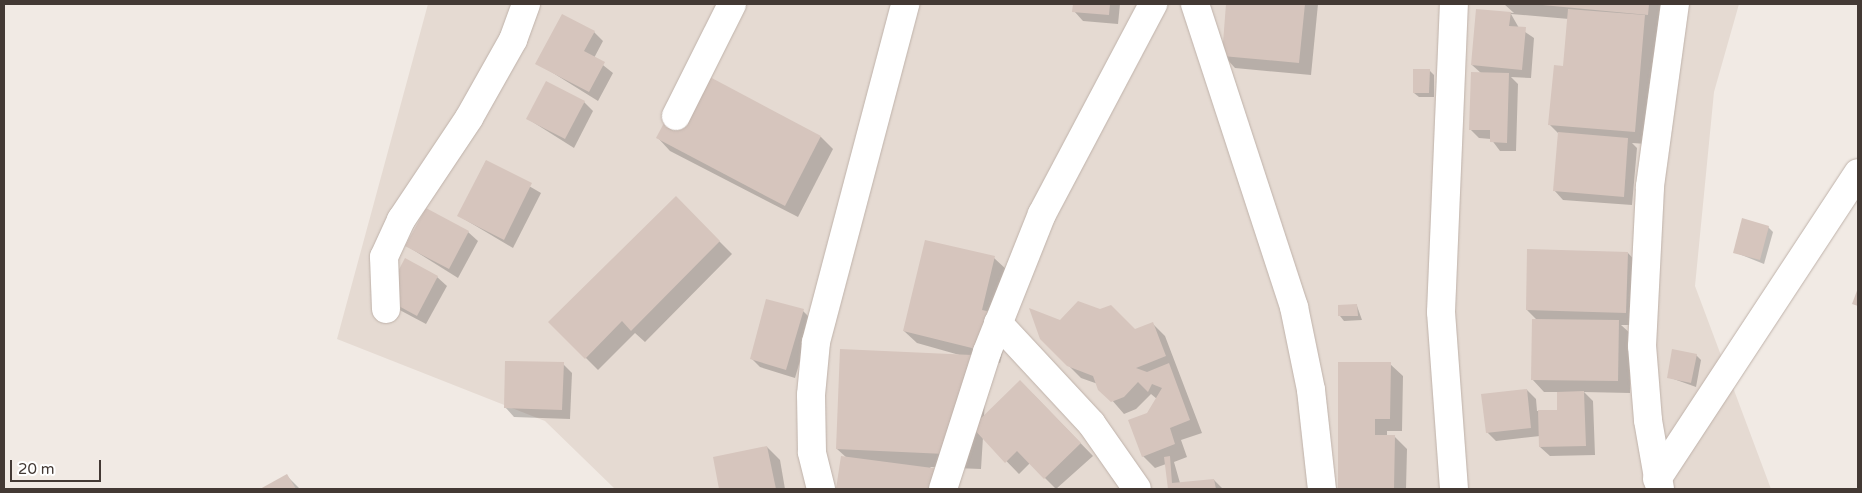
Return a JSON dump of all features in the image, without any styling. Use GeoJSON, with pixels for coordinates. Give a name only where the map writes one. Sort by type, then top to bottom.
{"type":"FeatureCollection","features":[{"type":"Feature","properties":{"kind":"street"},"geometry":{"type":"LineString","coordinates":[[386,309],[384,256],[394,234],[469,118],[513,40],[526,4]]}},
{"type":"Feature","properties":{"kind":"street"},"geometry":{"type":"LineString","coordinates":[[676,116],[732,4]]}},
{"type":"Feature","properties":{"kind":"street"},"geometry":{"type":"LineString","coordinates":[[821,489],[812,452],[811,395],[816,342],[904,4]]}},
{"type":"Feature","properties":{"kind":"street"},"geometry":{"type":"LineString","coordinates":[[943,489],[998,323],[1042,214],[1153,4]]}},
{"type":"Feature","properties":{"kind":"street"},"geometry":{"type":"LineString","coordinates":[[1195,4],[1294,307],[1311,390],[1322,489]]}},
{"type":"Feature","properties":{"kind":"street"},"geometry":{"type":"LineString","coordinates":[[1454,4],[1441,312],[1454,489]]}},
{"type":"Feature","properties":{"kind":"street"},"geometry":{"type":"LineString","coordinates":[[1659,484],[1642,346],[1650,186],[1674,4]]}},
{"type":"Feature","properties":{"kind":"street"},"geometry":{"type":"LineString","coordinates":[[1659,484],[1858,172]]}},
{"type":"Feature","properties":{"kind":"street"},"geometry":{"type":"LineString","coordinates":[[998,323],[1091,424],[1137,489]]}},
{"type":"Feature","properties":{"kind":"shaded area"},"geometry":{"type":"Polygon","coordinates":[[[428,4],[1739,4],[1714,92],[1695,286],[1771,489],[615,489],[545,421],[337,339],[428,4]]]}},
{"type":"Feature","properties":{"kind":"building"},"geometry":{"type":"Polygon","coordinates":[[[1073,4],[1110,4],[1109,15],[1072,12],[1073,4]]]}},
{"type":"Feature","properties":{"kind":"building"},"geometry":{"type":"Polygon","coordinates":[[[1226,4],[1305,4],[1299,63],[1222,56],[1226,4]]]}},
{"type":"Feature","properties":{"kind":"building"},"geometry":{"type":"Polygon","coordinates":[[[1532,4],[1649,4],[1648,15],[1532,4]]]}},
{"type":"Feature","properties":{"kind":"building"},"geometry":{"type":"Polygon","coordinates":[[[1476,9],[1511,12],[1509,26],[1526,27],[1522,70],[1471,65],[1476,9]]]}},
{"type":"Feature","properties":{"kind":"building"},"geometry":{"type":"Polygon","coordinates":[[[1568,9],[1645,15],[1635,132],[1548,125],[1554,65],[1563,66],[1568,9]]]}},
{"type":"Feature","properties":{"kind":"building"},"geometry":{"type":"Polygon","coordinates":[[[562,14],[595,31],[584,51],[605,62],[589,92],[535,64],[562,14]]]}},
{"type":"Feature","properties":{"kind":"building"},"geometry":{"type":"Polygon","coordinates":[[[693,68],[821,136],[785,206],[656,138],[693,68]]]}},
{"type":"Feature","properties":{"kind":"building"},"geometry":{"type":"Polygon","coordinates":[[[1413,69],[1430,69],[1429,93],[1413,93],[1413,69]]]}},
{"type":"Feature","properties":{"kind":"building"},"geometry":{"type":"Polygon","coordinates":[[[1471,72],[1509,73],[1507,143],[1490,142],[1490,130],[1469,130],[1471,72]]]}},
{"type":"Feature","properties":{"kind":"building"},"geometry":{"type":"Polygon","coordinates":[[[546,81],[585,101],[565,139],[526,119],[546,81]]]}},
{"type":"Feature","properties":{"kind":"building"},"geometry":{"type":"Polygon","coordinates":[[[1558,132],[1628,138],[1624,197],[1553,191],[1558,132]]]}},
{"type":"Feature","properties":{"kind":"building"},"geometry":{"type":"Polygon","coordinates":[[[486,160],[532,183],[504,240],[457,216],[486,160]]]}},
{"type":"Feature","properties":{"kind":"building"},"geometry":{"type":"Polygon","coordinates":[[[676,196],[720,241],[631,331],[622,321],[585,359],[548,322],[676,196]]]}},
{"type":"Feature","properties":{"kind":"building"},"geometry":{"type":"Polygon","coordinates":[[[426,208],[469,231],[449,269],[405,246],[426,208]]]}},
{"type":"Feature","properties":{"kind":"building"},"geometry":{"type":"Polygon","coordinates":[[[1742,218],[1769,226],[1760,260],[1733,253],[1742,218]]]}},
{"type":"Feature","properties":{"kind":"building"},"geometry":{"type":"Polygon","coordinates":[[[925,240],[995,256],[982,310],[997,313],[988,352],[903,331],[925,240]]]}},
{"type":"Feature","properties":{"kind":"building"},"geometry":{"type":"Polygon","coordinates":[[[1527,249],[1628,252],[1626,313],[1526,310],[1527,249]]]}},
{"type":"Feature","properties":{"kind":"building"},"geometry":{"type":"Polygon","coordinates":[[[405,258],[438,276],[417,316],[384,298],[405,258]]]}},
{"type":"Feature","properties":{"kind":"building"},"geometry":{"type":"Polygon","coordinates":[[[1858,288],[1858,306],[1852,304],[1858,288]]]}},
{"type":"Feature","properties":{"kind":"building"},"geometry":{"type":"Polygon","coordinates":[[[766,299],[804,309],[786,370],[750,359],[766,299]]]}},
{"type":"Feature","properties":{"kind":"building"},"geometry":{"type":"Polygon","coordinates":[[[1078,301],[1100,309],[1111,305],[1135,329],[1153,322],[1166,356],[1136,368],[1147,372],[1169,363],[1190,420],[1170,428],[1175,444],[1142,457],[1128,420],[1147,413],[1162,388],[1152,384],[1148,392],[1138,382],[1124,397],[1111,402],[1098,390],[1093,376],[1067,366],[1040,339],[1029,308],[1060,320],[1078,301]]]}},
{"type":"Feature","properties":{"kind":"building"},"geometry":{"type":"Polygon","coordinates":[[[1357,304],[1358,316],[1338,316],[1338,305],[1357,304]]]}},
{"type":"Feature","properties":{"kind":"building"},"geometry":{"type":"Polygon","coordinates":[[[1532,319],[1619,320],[1618,381],[1531,380],[1532,319]]]}},
{"type":"Feature","properties":{"kind":"building"},"geometry":{"type":"Polygon","coordinates":[[[840,349],[972,355],[967,455],[836,449],[840,349]]]}},
{"type":"Feature","properties":{"kind":"building"},"geometry":{"type":"Polygon","coordinates":[[[1672,349],[1697,354],[1691,383],[1667,378],[1672,349]]]}},
{"type":"Feature","properties":{"kind":"building"},"geometry":{"type":"Polygon","coordinates":[[[505,361],[564,362],[562,410],[504,408],[505,361]]]}},
{"type":"Feature","properties":{"kind":"building"},"geometry":{"type":"Polygon","coordinates":[[[1338,362],[1391,362],[1390,419],[1375,419],[1375,435],[1395,435],[1394,489],[1338,489],[1338,362]]]}},
{"type":"Feature","properties":{"kind":"building"},"geometry":{"type":"Polygon","coordinates":[[[1020,380],[1081,443],[1044,479],[1017,451],[1005,463],[972,427],[1020,380]]]}},
{"type":"Feature","properties":{"kind":"building"},"geometry":{"type":"Polygon","coordinates":[[[1527,389],[1531,428],[1486,433],[1481,394],[1527,389]]]}},
{"type":"Feature","properties":{"kind":"building"},"geometry":{"type":"Polygon","coordinates":[[[1584,391],[1586,446],[1539,447],[1538,410],[1557,410],[1557,392],[1584,391]]]}},
{"type":"Feature","properties":{"kind":"building"},"geometry":{"type":"Polygon","coordinates":[[[767,446],[776,489],[719,489],[713,457],[767,446]]]}},
{"type":"Feature","properties":{"kind":"building"},"geometry":{"type":"Polygon","coordinates":[[[841,456],[940,469],[938,489],[836,489],[841,456]]]}},
{"type":"Feature","properties":{"kind":"building"},"geometry":{"type":"Polygon","coordinates":[[[1170,456],[1172,483],[1214,479],[1216,489],[1168,489],[1164,457],[1170,456]]]}},
{"type":"Feature","properties":{"kind":"building"},"geometry":{"type":"Polygon","coordinates":[[[287,474],[296,489],[260,489],[287,474]]]}}]}
